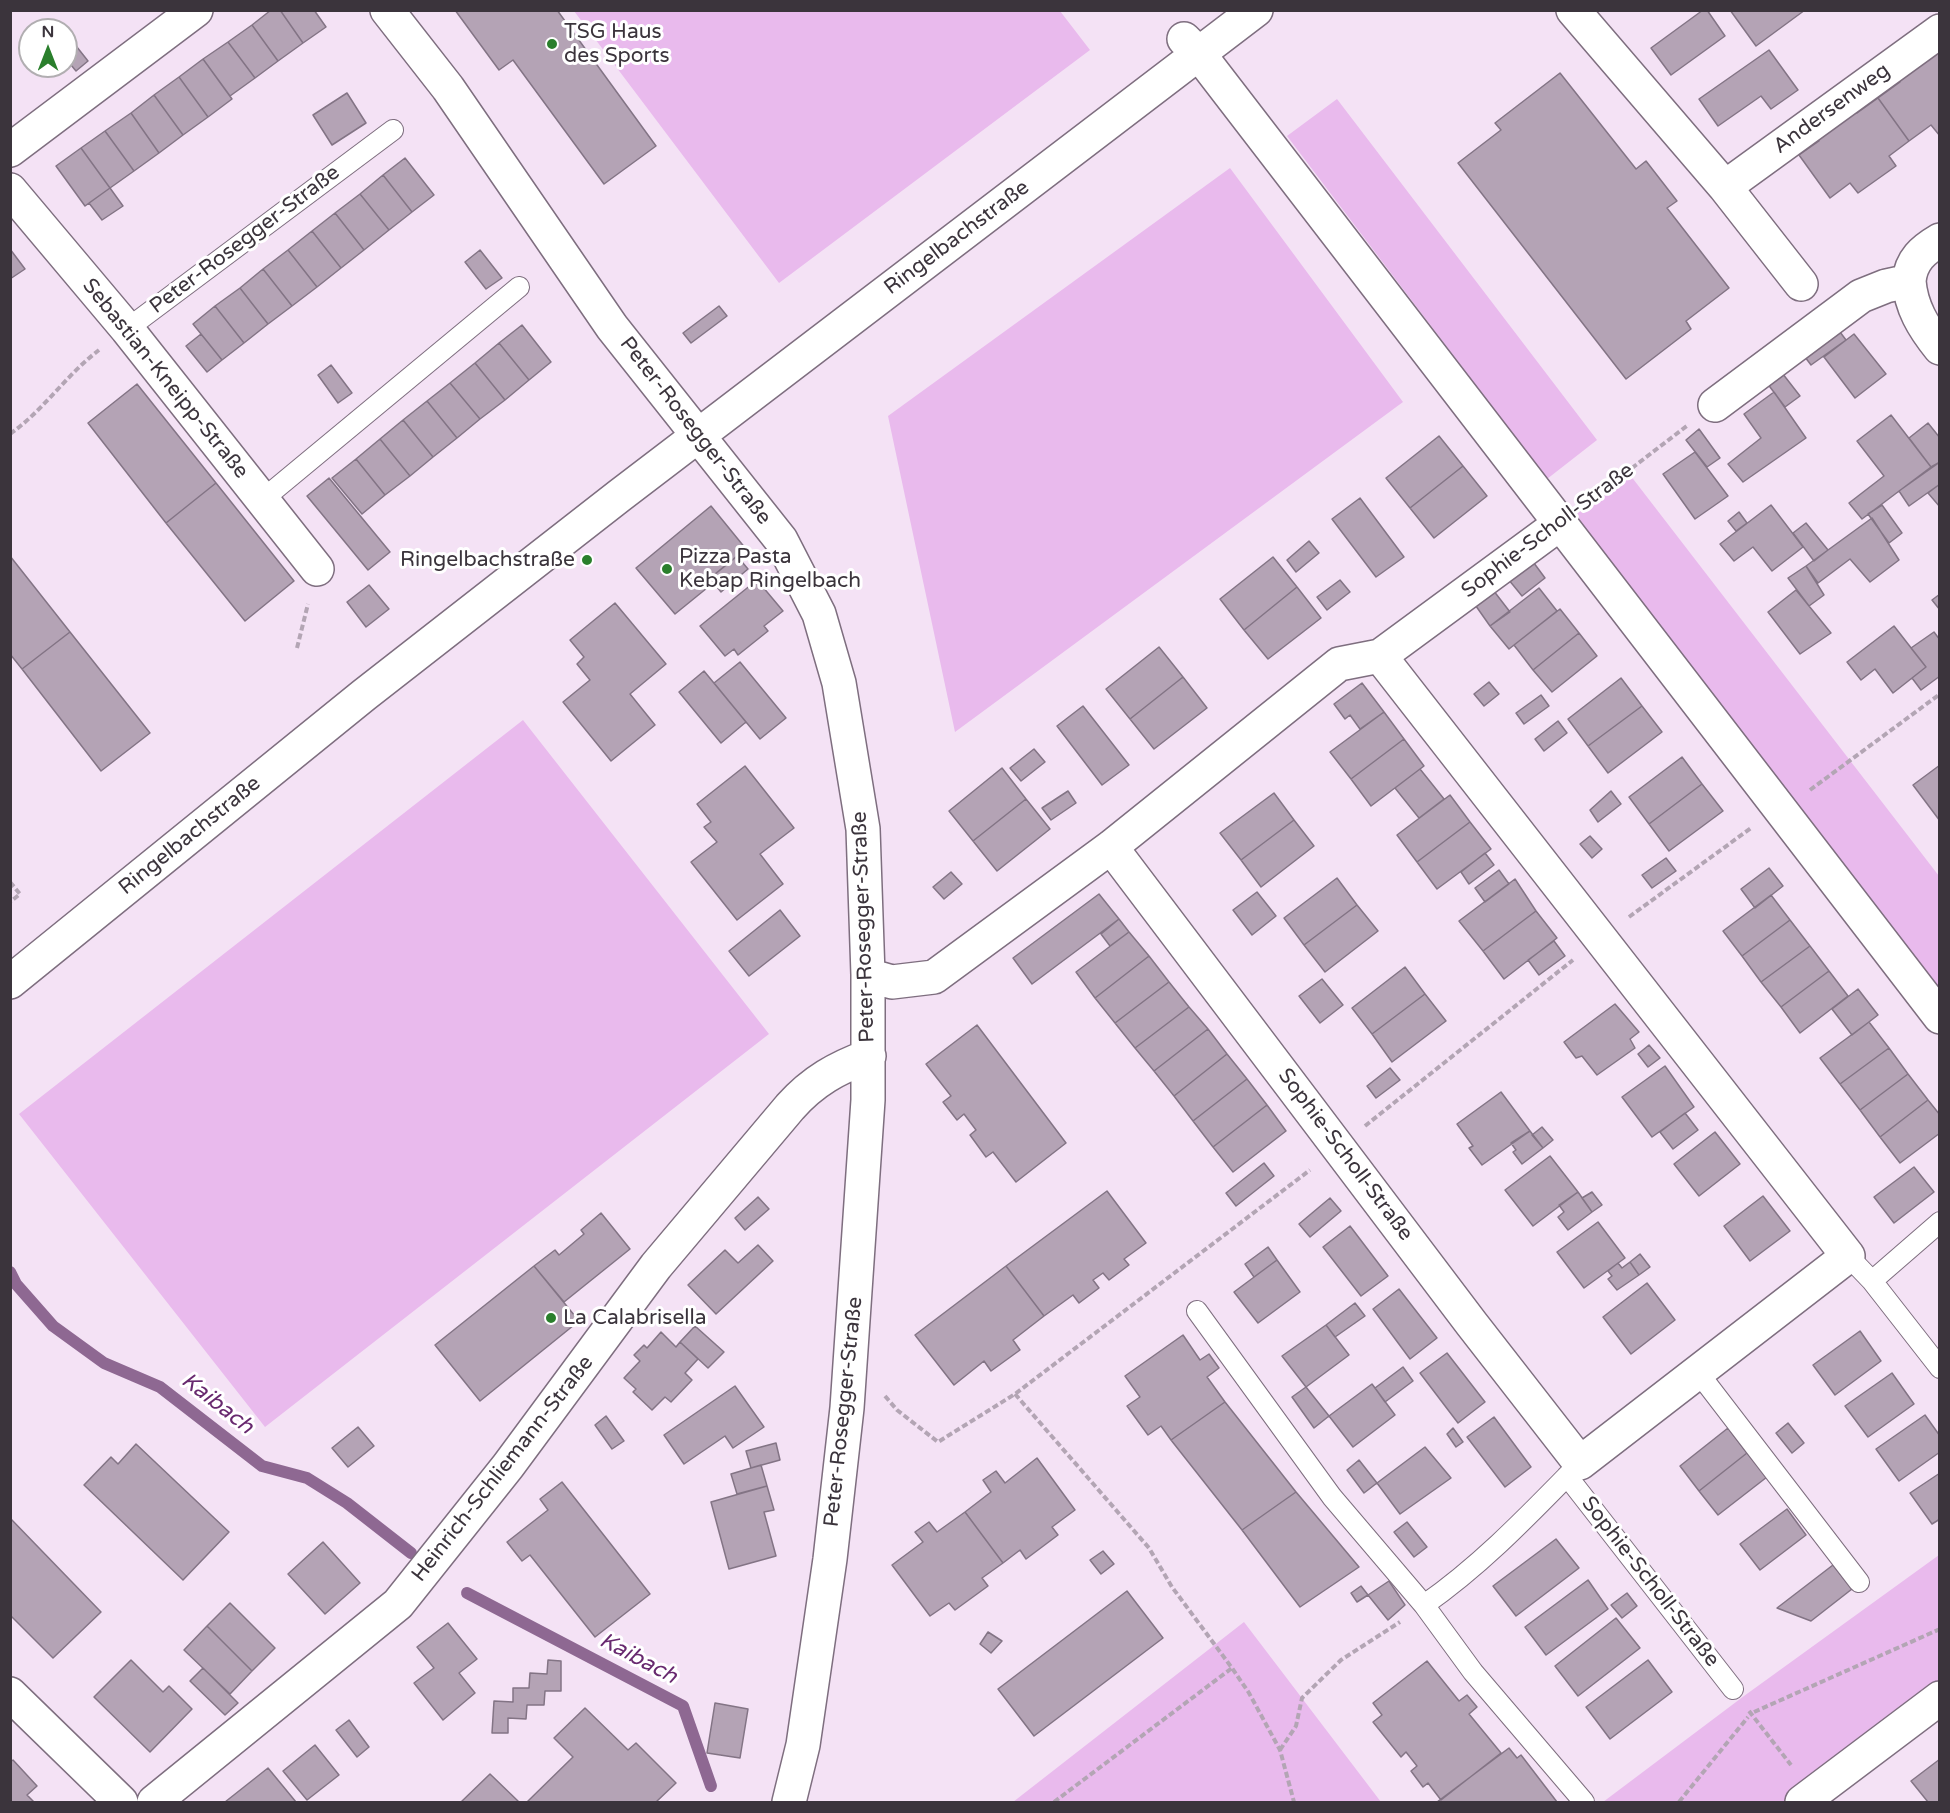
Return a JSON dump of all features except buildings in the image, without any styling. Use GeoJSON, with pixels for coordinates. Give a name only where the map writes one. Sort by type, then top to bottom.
{"type":"FeatureCollection","features":[{"type":"Feature","properties":{"kind":"street"},"geometry":{"type":"LineString","coordinates":[[10,150],[196,10]]}},
{"type":"Feature","properties":{"kind":"street","name":"Peter-Rosegger-Straße"},"geometry":{"type":"LineString","coordinates":[[387,10],[448,88],[612,327],[781,540],[819,614],[838,683],[863,829],[869,1056],[852,1356],[828,1570],[803,1744],[789,1803]]}},
{"type":"Feature","properties":{"kind":"street","name":"Ringelbachstraße"},"geometry":{"type":"LineString","coordinates":[[10,982],[364,695],[698,436],[1192,46],[1256,10]]}},
{"type":"Feature","properties":{"kind":"street"},"geometry":{"type":"LineString","coordinates":[[1573,10],[1725,187],[1801,284]]}},
{"type":"Feature","properties":{"kind":"street","name":"Andersenweg"},"geometry":{"type":"LineString","coordinates":[[1725,187],[1940,31]]}},
{"type":"Feature","properties":{"kind":"street"},"geometry":{"type":"LineString","coordinates":[[1192,46],[1555,527],[1940,1017]]}},
{"type":"Feature","properties":{"kind":"street","name":"Sebastian-Kneipp-Straße"},"geometry":{"type":"LineString","coordinates":[[10,190],[127,329],[317,569]]}},
{"type":"Feature","properties":{"kind":"street"},"geometry":{"type":"LineString","coordinates":[[1940,240],[1920,254],[1910,267],[1909,280],[1910,296],[1916,311],[1925,330],[1940,348]]}},
{"type":"Feature","properties":{"kind":"street"},"geometry":{"type":"LineString","coordinates":[[1715,405],[1854,301],[1886,286],[1909,280]]}},
{"type":"Feature","properties":{"kind":"street","name":"Sophie-Scholl-Straße"},"geometry":{"type":"LineString","coordinates":[[868,975],[892,982],[934,977],[1111,847],[1339,664],[1380,656],[1555,527]]}},
{"type":"Feature","properties":{"kind":"street"},"geometry":{"type":"LineString","coordinates":[[1380,656],[1848,1256]]}},
{"type":"Feature","properties":{"kind":"street","name":"Sophie-Scholl-Straße"},"geometry":{"type":"LineString","coordinates":[[1111,847],[1471,1323],[1574,1469],[1697,1371],[1848,1256]]}},
{"type":"Feature","properties":{"kind":"street","name":"Heinrich-Schliemann-Straße"},"geometry":{"type":"LineString","coordinates":[[154,1803],[398,1604],[508,1466],[656,1266],[783,1115],[818,1080],[832,1071],[869,1056]]}},
{"type":"Feature","properties":{"kind":"street"},"geometry":{"type":"LineString","coordinates":[[10,1694],[122,1803]]}},
{"type":"Feature","properties":{"kind":"street"},"geometry":{"type":"LineString","coordinates":[[1808,1798],[1940,1698]]}},
{"type":"Feature","properties":{"kind":"lane","name":"Peter-Rosegger-Straße"},"geometry":{"type":"LineString","coordinates":[[127,329],[393,130]]}},
{"type":"Feature","properties":{"kind":"lane"},"geometry":{"type":"LineString","coordinates":[[262,500],[519,287]]}},
{"type":"Feature","properties":{"kind":"lane"},"geometry":{"type":"LineString","coordinates":[[1872,1281],[1940,1222]]}},
{"type":"Feature","properties":{"kind":"lane"},"geometry":{"type":"LineString","coordinates":[[1848,1256],[1872,1281],[1940,1368]]}},
{"type":"Feature","properties":{"kind":"lane"},"geometry":{"type":"LineString","coordinates":[[1197,1311],[1332,1497],[1424,1605],[1473,1672],[1584,1803]]}},
{"type":"Feature","properties":{"kind":"lane"},"geometry":{"type":"LineString","coordinates":[[1697,1371],[1859,1582]]}},
{"type":"Feature","properties":{"kind":"lane","name":"Sophie-Scholl-Straße"},"geometry":{"type":"LineString","coordinates":[[1424,1605],[1457,1582],[1513,1532],[1574,1469],[1733,1689]]}},
{"type":"Feature","properties":{"kind":"path"},"geometry":{"type":"LineString","coordinates":[[10,434],[32,418],[86,360],[127,329]]}},
{"type":"Feature","properties":{"kind":"path","name":"Sophie-Scholl-Straße"},"geometry":{"type":"LineString","coordinates":[[1555,527],[1715,405]]}},
{"type":"Feature","properties":{"kind":"path"},"geometry":{"type":"LineString","coordinates":[[297,648],[317,569]]}},
{"type":"Feature","properties":{"kind":"path"},"geometry":{"type":"LineString","coordinates":[[852,1356],[897,1410],[938,1442],[1015,1394],[1339,1147],[1600,939],[1778,808],[1812,789],[1940,694]]}},
{"type":"Feature","properties":{"kind":"path"},"geometry":{"type":"LineString","coordinates":[[10,882],[20,894],[10,902]]}},
{"type":"Feature","properties":{"kind":"path"},"geometry":{"type":"LineString","coordinates":[[1015,1394],[1149,1548],[1172,1587],[1232,1668],[1255,1702],[1280,1750],[1294,1803]]}},
{"type":"Feature","properties":{"kind":"path"},"geometry":{"type":"LineString","coordinates":[[1280,1750],[1296,1726],[1302,1698],[1341,1660],[1424,1605]]}},
{"type":"Feature","properties":{"kind":"path"},"geometry":{"type":"LineString","coordinates":[[1679,1803],[1751,1713],[1940,1629]]}},
{"type":"Feature","properties":{"kind":"path"},"geometry":{"type":"LineString","coordinates":[[1054,1803],[1232,1668]]}},
{"type":"Feature","properties":{"kind":"path"},"geometry":{"type":"LineString","coordinates":[[1733,1689],[1808,1798]]}},
{"type":"Feature","properties":{"kind":"shaded area"},"geometry":{"type":"Polygon","coordinates":[[[574,11],[1060,11],[1090,50],[779,283],[574,11]]]}},
{"type":"Feature","properties":{"kind":"shaded area"},"geometry":{"type":"Polygon","coordinates":[[[1337,99],[1597,440],[1547,479],[1287,136],[1337,99]]]}},
{"type":"Feature","properties":{"kind":"shaded area"},"geometry":{"type":"Polygon","coordinates":[[[1230,168],[1403,402],[955,732],[888,416],[1230,168]]]}},
{"type":"Feature","properties":{"kind":"shaded area"},"geometry":{"type":"Polygon","coordinates":[[[1627,471],[1939,876],[1939,1017],[1560,523],[1627,471]]]}},
{"type":"Feature","properties":{"kind":"shaded area"},"geometry":{"type":"Polygon","coordinates":[[[523,720],[769,1034],[265,1427],[19,1114],[523,720]]]}},
{"type":"Feature","properties":{"kind":"shaded area"},"geometry":{"type":"Polygon","coordinates":[[[1939,1555],[1939,1698],[1802,1802],[1603,1802],[1744,1696],[1939,1555]]]}},
{"type":"Feature","properties":{"kind":"shaded area"},"geometry":{"type":"Polygon","coordinates":[[[1244,1622],[1381,1802],[1013,1802],[1244,1622]]]}},
{"type":"Feature","properties":{"kind":"waterway","name":"Kaibach"},"geometry":{"type":"LineString","coordinates":[[10,1272],[16,1284],[53,1326],[104,1363],[160,1387],[262,1466],[307,1478],[347,1503],[411,1553]]}},
{"type":"Feature","properties":{"kind":"waterway","name":"Kaibach"},"geometry":{"type":"LineString","coordinates":[[467,1593],[683,1706],[711,1786]]}},
{"type":"Feature","properties":{"kind":"place","name":"TSG Haus des Sports"},"geometry":{"type":"Point","coordinates":[552,44]}},
{"type":"Feature","properties":{"kind":"place","name":"Ringelbachstraße"},"geometry":{"type":"Point","coordinates":[587,560]}},
{"type":"Feature","properties":{"kind":"place","name":"Pizza Pasta Kebap Ringelbach"},"geometry":{"type":"Point","coordinates":[667,569]}},
{"type":"Feature","properties":{"kind":"place","name":"La Calabrisella"},"geometry":{"type":"Point","coordinates":[551,1318]}}]}
